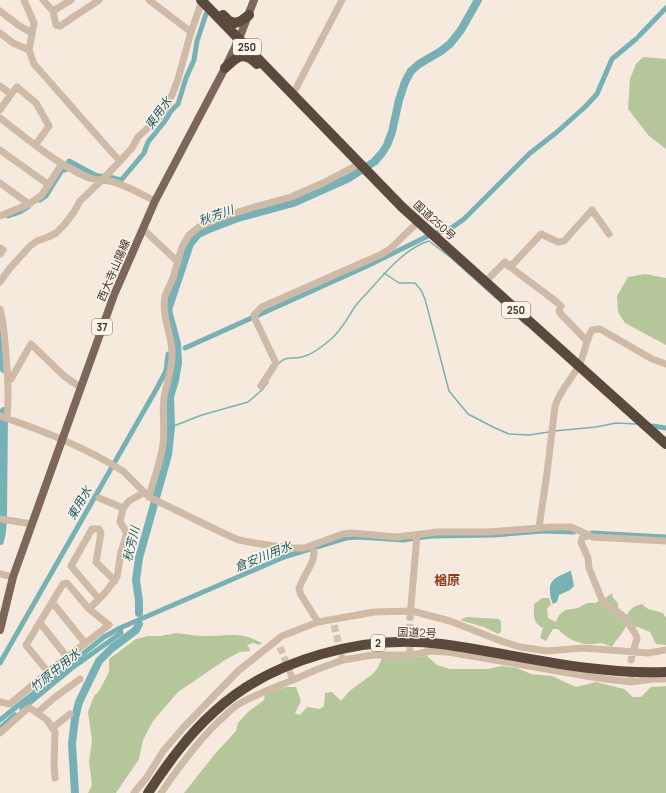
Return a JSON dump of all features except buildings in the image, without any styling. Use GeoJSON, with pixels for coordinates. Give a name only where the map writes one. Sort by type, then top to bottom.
{"type":"FeatureCollection","features":[{"type":"Feature","properties":{"kind":"highway","name":"250"},"geometry":{"type":"LineString","coordinates":[[202,1],[212,4],[229,21],[235,23],[241,21],[249,14]]}},
{"type":"Feature","properties":{"kind":"highway","name":"国道250号"},"geometry":{"type":"LineString","coordinates":[[202,1],[368,173],[418,222],[666,444]]}},
{"type":"Feature","properties":{"kind":"highway","name":"250"},"geometry":{"type":"LineString","coordinates":[[225,68],[237,57],[246,56],[253,60],[270,77],[282,83]]}},
{"type":"Feature","properties":{"kind":"highway","name":"国道2号"},"geometry":{"type":"LineString","coordinates":[[148,793],[180,747],[216,710],[239,693],[286,667],[334,650],[382,643],[439,644],[582,668],[665,674]]}},
{"type":"Feature","properties":{"kind":"main road","name":"西大寺山陽線"},"geometry":{"type":"LineString","coordinates":[[0,630],[12,577],[114,295],[156,201],[239,39],[254,0]]}},
{"type":"Feature","properties":{"kind":"street"},"geometry":{"type":"LineString","coordinates":[[25,0],[34,23],[29,50],[34,64],[120,161]]}},
{"type":"Feature","properties":{"kind":"street"},"geometry":{"type":"LineString","coordinates":[[43,0],[53,11],[56,25],[60,26],[99,0]]}},
{"type":"Feature","properties":{"kind":"street"},"geometry":{"type":"LineString","coordinates":[[53,11],[71,0]]}},
{"type":"Feature","properties":{"kind":"street"},"geometry":{"type":"LineString","coordinates":[[149,0],[191,32]]}},
{"type":"Feature","properties":{"kind":"street"},"geometry":{"type":"LineString","coordinates":[[293,94],[342,0]]}},
{"type":"Feature","properties":{"kind":"street"},"geometry":{"type":"LineString","coordinates":[[0,282],[10,268],[30,246],[56,233],[74,212],[80,201],[132,148],[138,137],[162,115],[178,80],[191,32],[202,1]]}},
{"type":"Feature","properties":{"kind":"street"},"geometry":{"type":"LineString","coordinates":[[0,11],[18,25],[32,33]]}},
{"type":"Feature","properties":{"kind":"street"},"geometry":{"type":"LineString","coordinates":[[0,33],[13,43],[29,50]]}},
{"type":"Feature","properties":{"kind":"street"},"geometry":{"type":"LineString","coordinates":[[0,86],[11,94]]}},
{"type":"Feature","properties":{"kind":"street"},"geometry":{"type":"LineString","coordinates":[[0,110],[17,87],[36,103],[49,126],[36,144]]}},
{"type":"Feature","properties":{"kind":"street"},"geometry":{"type":"LineString","coordinates":[[0,118],[62,164],[91,178],[110,181],[125,186],[156,201]]}},
{"type":"Feature","properties":{"kind":"street"},"geometry":{"type":"LineString","coordinates":[[0,150],[49,185]]}},
{"type":"Feature","properties":{"kind":"street"},"geometry":{"type":"LineString","coordinates":[[0,215],[29,204],[41,196],[62,164]]}},
{"type":"Feature","properties":{"kind":"street"},"geometry":{"type":"LineString","coordinates":[[151,498],[163,446],[164,400],[172,360],[172,347],[164,316],[165,296],[185,241],[199,227],[219,218],[291,197],[360,164]]}},
{"type":"Feature","properties":{"kind":"street"},"geometry":{"type":"LineString","coordinates":[[0,183],[29,204]]}},
{"type":"Feature","properties":{"kind":"street"},"geometry":{"type":"LineString","coordinates":[[508,266],[514,263],[541,234],[558,242],[564,241],[592,210],[609,234]]}},
{"type":"Feature","properties":{"kind":"street"},"geometry":{"type":"LineString","coordinates":[[260,386],[276,363],[254,315],[262,308],[382,254],[390,249],[418,222]]}},
{"type":"Feature","properties":{"kind":"street"},"geometry":{"type":"LineString","coordinates":[[143,229],[178,262]]}},
{"type":"Feature","properties":{"kind":"street"},"geometry":{"type":"LineString","coordinates":[[0,248],[3,250],[0,254]]}},
{"type":"Feature","properties":{"kind":"street"},"geometry":{"type":"LineString","coordinates":[[485,282],[505,262],[508,266],[561,306],[559,311],[560,313],[588,340]]}},
{"type":"Feature","properties":{"kind":"street"},"geometry":{"type":"LineString","coordinates":[[0,309],[3,326],[9,398],[4,417],[62,439],[114,466],[130,478],[151,498],[239,540],[289,548],[313,548],[343,534],[351,533],[397,537],[418,537],[438,532],[488,532],[538,527],[571,527],[593,537],[666,541]]}},
{"type":"Feature","properties":{"kind":"street"},"geometry":{"type":"LineString","coordinates":[[538,527],[557,402],[579,366],[592,330],[600,329],[652,359],[666,364]]}},
{"type":"Feature","properties":{"kind":"street"},"geometry":{"type":"LineString","coordinates":[[8,381],[11,379],[31,344],[64,376],[80,388]]}},
{"type":"Feature","properties":{"kind":"street"},"geometry":{"type":"LineString","coordinates":[[99,498],[123,508]]}},
{"type":"Feature","properties":{"kind":"street"},"geometry":{"type":"LineString","coordinates":[[89,609],[117,577],[126,533],[120,522],[123,508],[129,501],[151,498]]}},
{"type":"Feature","properties":{"kind":"street"},"geometry":{"type":"LineString","coordinates":[[0,519],[32,524]]}},
{"type":"Feature","properties":{"kind":"street"},"geometry":{"type":"LineString","coordinates":[[99,599],[71,566],[92,529],[100,529],[102,533],[96,562],[115,581]]}},
{"type":"Feature","properties":{"kind":"street"},"geometry":{"type":"LineString","coordinates":[[588,536],[581,540],[588,558],[589,568],[604,602],[607,606],[622,615],[637,638],[631,660]]}},
{"type":"Feature","properties":{"kind":"street"},"geometry":{"type":"LineString","coordinates":[[411,614],[418,537]]}},
{"type":"Feature","properties":{"kind":"street"},"geometry":{"type":"LineString","coordinates":[[313,548],[313,558],[298,589],[318,622]]}},
{"type":"Feature","properties":{"kind":"street"},"geometry":{"type":"LineString","coordinates":[[0,574],[12,577]]}},
{"type":"Feature","properties":{"kind":"street"},"geometry":{"type":"LineString","coordinates":[[0,702],[10,704],[48,672],[109,625],[89,609],[67,583],[63,584],[26,645],[48,672]]}},
{"type":"Feature","properties":{"kind":"street"},"geometry":{"type":"LineString","coordinates":[[52,602],[85,643]]}},
{"type":"Feature","properties":{"kind":"street"},"geometry":{"type":"LineString","coordinates":[[134,793],[147,777],[164,750],[191,718],[242,667],[279,644],[282,636],[318,622],[333,622],[374,612],[433,615],[520,647],[547,650],[583,648],[648,653],[666,650]]}},
{"type":"Feature","properties":{"kind":"street"},"geometry":{"type":"LineString","coordinates":[[40,623],[67,657]]}},
{"type":"Feature","properties":{"kind":"street"},"geometry":{"type":"LineString","coordinates":[[161,793],[200,740],[236,706],[292,677],[318,669],[342,659],[373,655],[448,652],[551,670],[631,679],[653,679],[665,674]]}},
{"type":"Feature","properties":{"kind":"street"},"geometry":{"type":"LineString","coordinates":[[38,713],[54,698],[80,679]]}},
{"type":"Feature","properties":{"kind":"street"},"geometry":{"type":"LineString","coordinates":[[0,733],[30,708],[47,720],[55,732],[55,778]]}},
{"type":"Feature","properties":{"kind":"street"},"geometry":{"type":"LineString","coordinates":[[52,728],[70,714]]}},
{"type":"Feature","properties":{"kind":"green space"},"geometry":{"type":"Polygon","coordinates":[[[643,57],[666,59],[666,149],[649,136],[628,109],[630,79],[636,64],[643,57]]]}},
{"type":"Feature","properties":{"kind":"green space"},"geometry":{"type":"Polygon","coordinates":[[[645,274],[666,278],[666,345],[625,323],[618,312],[617,296],[628,277],[645,274]]]}},
{"type":"Feature","properties":{"kind":"green space"},"geometry":{"type":"Polygon","coordinates":[[[612,593],[613,598],[618,603],[618,608],[627,615],[633,608],[642,604],[648,609],[663,613],[666,618],[666,645],[656,644],[650,632],[638,627],[626,626],[612,647],[601,643],[587,644],[575,641],[567,637],[558,629],[553,629],[546,641],[540,638],[543,628],[535,621],[534,604],[542,598],[549,598],[551,605],[547,608],[548,618],[556,622],[559,615],[565,610],[578,608],[587,603],[595,603],[612,593]]]}},
{"type":"Feature","properties":{"kind":"green space"},"geometry":{"type":"Polygon","coordinates":[[[467,617],[499,619],[501,622],[501,632],[498,634],[484,627],[460,620],[467,617]]]}},
{"type":"Feature","properties":{"kind":"green space"},"geometry":{"type":"Polygon","coordinates":[[[177,633],[203,636],[241,636],[254,639],[262,643],[259,645],[253,643],[247,645],[250,651],[240,652],[225,660],[178,692],[153,721],[143,740],[139,759],[116,793],[88,793],[92,785],[89,762],[92,741],[88,712],[94,696],[99,691],[109,672],[109,659],[136,639],[148,636],[160,636],[177,633]]]}},
{"type":"Feature","properties":{"kind":"green space"},"geometry":{"type":"Polygon","coordinates":[[[382,656],[411,658],[427,656],[437,665],[450,669],[488,669],[502,666],[517,668],[531,674],[552,676],[576,687],[596,682],[624,689],[633,697],[641,697],[651,687],[666,686],[666,793],[184,793],[214,755],[236,731],[238,723],[248,712],[264,700],[265,694],[286,687],[296,687],[301,701],[295,713],[300,715],[307,707],[320,709],[324,706],[325,693],[332,692],[341,701],[351,690],[376,671],[381,662],[382,656]]]}},
{"type":"Feature","properties":{"kind":"water"},"geometry":{"type":"Polygon","coordinates":[[[570,571],[574,586],[570,590],[559,595],[557,602],[553,604],[550,595],[551,583],[559,576],[570,571]]]}},
{"type":"Feature","properties":{"kind":"waterway","name":"秋芳川"},"geometry":{"type":"LineString","coordinates":[[139,613],[136,580],[139,558],[168,455],[171,427],[170,397],[178,363],[177,344],[168,310],[190,244],[198,234],[209,229],[238,218],[293,203],[349,178],[374,162],[387,145],[392,132],[399,100],[405,82],[411,71],[419,64],[450,44],[461,30],[478,0]]}},
{"type":"Feature","properties":{"kind":"waterway"},"geometry":{"type":"LineString","coordinates":[[639,36],[666,8]]}},
{"type":"Feature","properties":{"kind":"waterway","name":"東用水"},"geometry":{"type":"LineString","coordinates":[[109,177],[121,180],[123,178],[144,153],[148,142],[178,104],[186,78],[194,60],[197,41],[206,14]]}},
{"type":"Feature","properties":{"kind":"waterway"},"geometry":{"type":"LineString","coordinates":[[437,233],[450,229],[464,219],[529,154],[585,107],[597,94],[612,59],[636,39]]}},
{"type":"Feature","properties":{"kind":"waterway","name":"東用水"},"geometry":{"type":"LineString","coordinates":[[68,163],[69,161],[97,176],[101,176]]}},
{"type":"Feature","properties":{"kind":"waterway","name":"東用水"},"geometry":{"type":"LineString","coordinates":[[40,200],[46,196],[62,170],[65,170]]}},
{"type":"Feature","properties":{"kind":"waterway","name":"東用水"},"geometry":{"type":"LineString","coordinates":[[8,216],[20,212],[28,207]]}},
{"type":"Feature","properties":{"kind":"waterway"},"geometry":{"type":"LineString","coordinates":[[185,348],[367,266],[428,236]]}},
{"type":"Feature","properties":{"kind":"waterway"},"geometry":{"type":"LineString","coordinates":[[279,363],[287,358],[306,356],[327,342],[341,329],[359,302],[403,255],[420,244],[429,241],[450,257],[526,325]]}},
{"type":"Feature","properties":{"kind":"waterway"},"geometry":{"type":"LineString","coordinates":[[384,273],[399,283],[415,283],[421,290],[425,299],[449,391],[468,414],[509,434],[529,435],[549,432]]}},
{"type":"Feature","properties":{"kind":"waterway"},"geometry":{"type":"LineString","coordinates":[[0,332],[4,369]]}},
{"type":"Feature","properties":{"kind":"waterway","name":"東用水"},"geometry":{"type":"LineString","coordinates":[[0,663],[157,388],[166,371],[168,354],[171,353]]}},
{"type":"Feature","properties":{"kind":"waterway"},"geometry":{"type":"LineString","coordinates":[[171,427],[202,415],[248,402],[262,390],[268,382]]}},
{"type":"Feature","properties":{"kind":"waterway"},"geometry":{"type":"LineString","coordinates":[[0,541],[3,517],[4,411]]}},
{"type":"Feature","properties":{"kind":"waterway"},"geometry":{"type":"LineString","coordinates":[[554,431],[596,427],[616,423],[636,424]]}},
{"type":"Feature","properties":{"kind":"waterway"},"geometry":{"type":"LineString","coordinates":[[653,426],[666,428]]}},
{"type":"Feature","properties":{"kind":"waterway","name":"倉安川用水"},"geometry":{"type":"LineString","coordinates":[[0,720],[104,637],[120,628],[284,557],[346,538],[359,537],[403,540],[431,536],[494,535],[543,531],[574,532]]}},
{"type":"Feature","properties":{"kind":"waterway","name":"倉安川用水"},"geometry":{"type":"LineString","coordinates":[[592,533],[666,537]]}},
{"type":"Feature","properties":{"kind":"waterway","name":"秋芳川"},"geometry":{"type":"LineString","coordinates":[[75,793],[72,744],[75,718],[79,702],[99,661],[112,648],[136,630],[139,624]]}},
{"type":"Feature","properties":{"kind":"waterway","name":"竹原中用水"},"geometry":{"type":"LineString","coordinates":[[22,709],[72,668],[121,633],[120,628]]}},
{"type":"Feature","properties":{"kind":"waterway","name":"竹原中用水"},"geometry":{"type":"LineString","coordinates":[[0,728],[15,715]]}},
{"type":"Feature","properties":{"kind":"tunnel"},"geometry":{"type":"LineString","coordinates":[[410,617],[410,652]]}},
{"type":"Feature","properties":{"kind":"tunnel"},"geometry":{"type":"LineString","coordinates":[[334,625],[341,653]]}},
{"type":"Feature","properties":{"kind":"tunnel"},"geometry":{"type":"LineString","coordinates":[[280,647],[291,675]]}},
{"type":"Feature","properties":{"kind":"district","name":"楢原"},"geometry":{"type":"Point","coordinates":[447,580]}}]}
